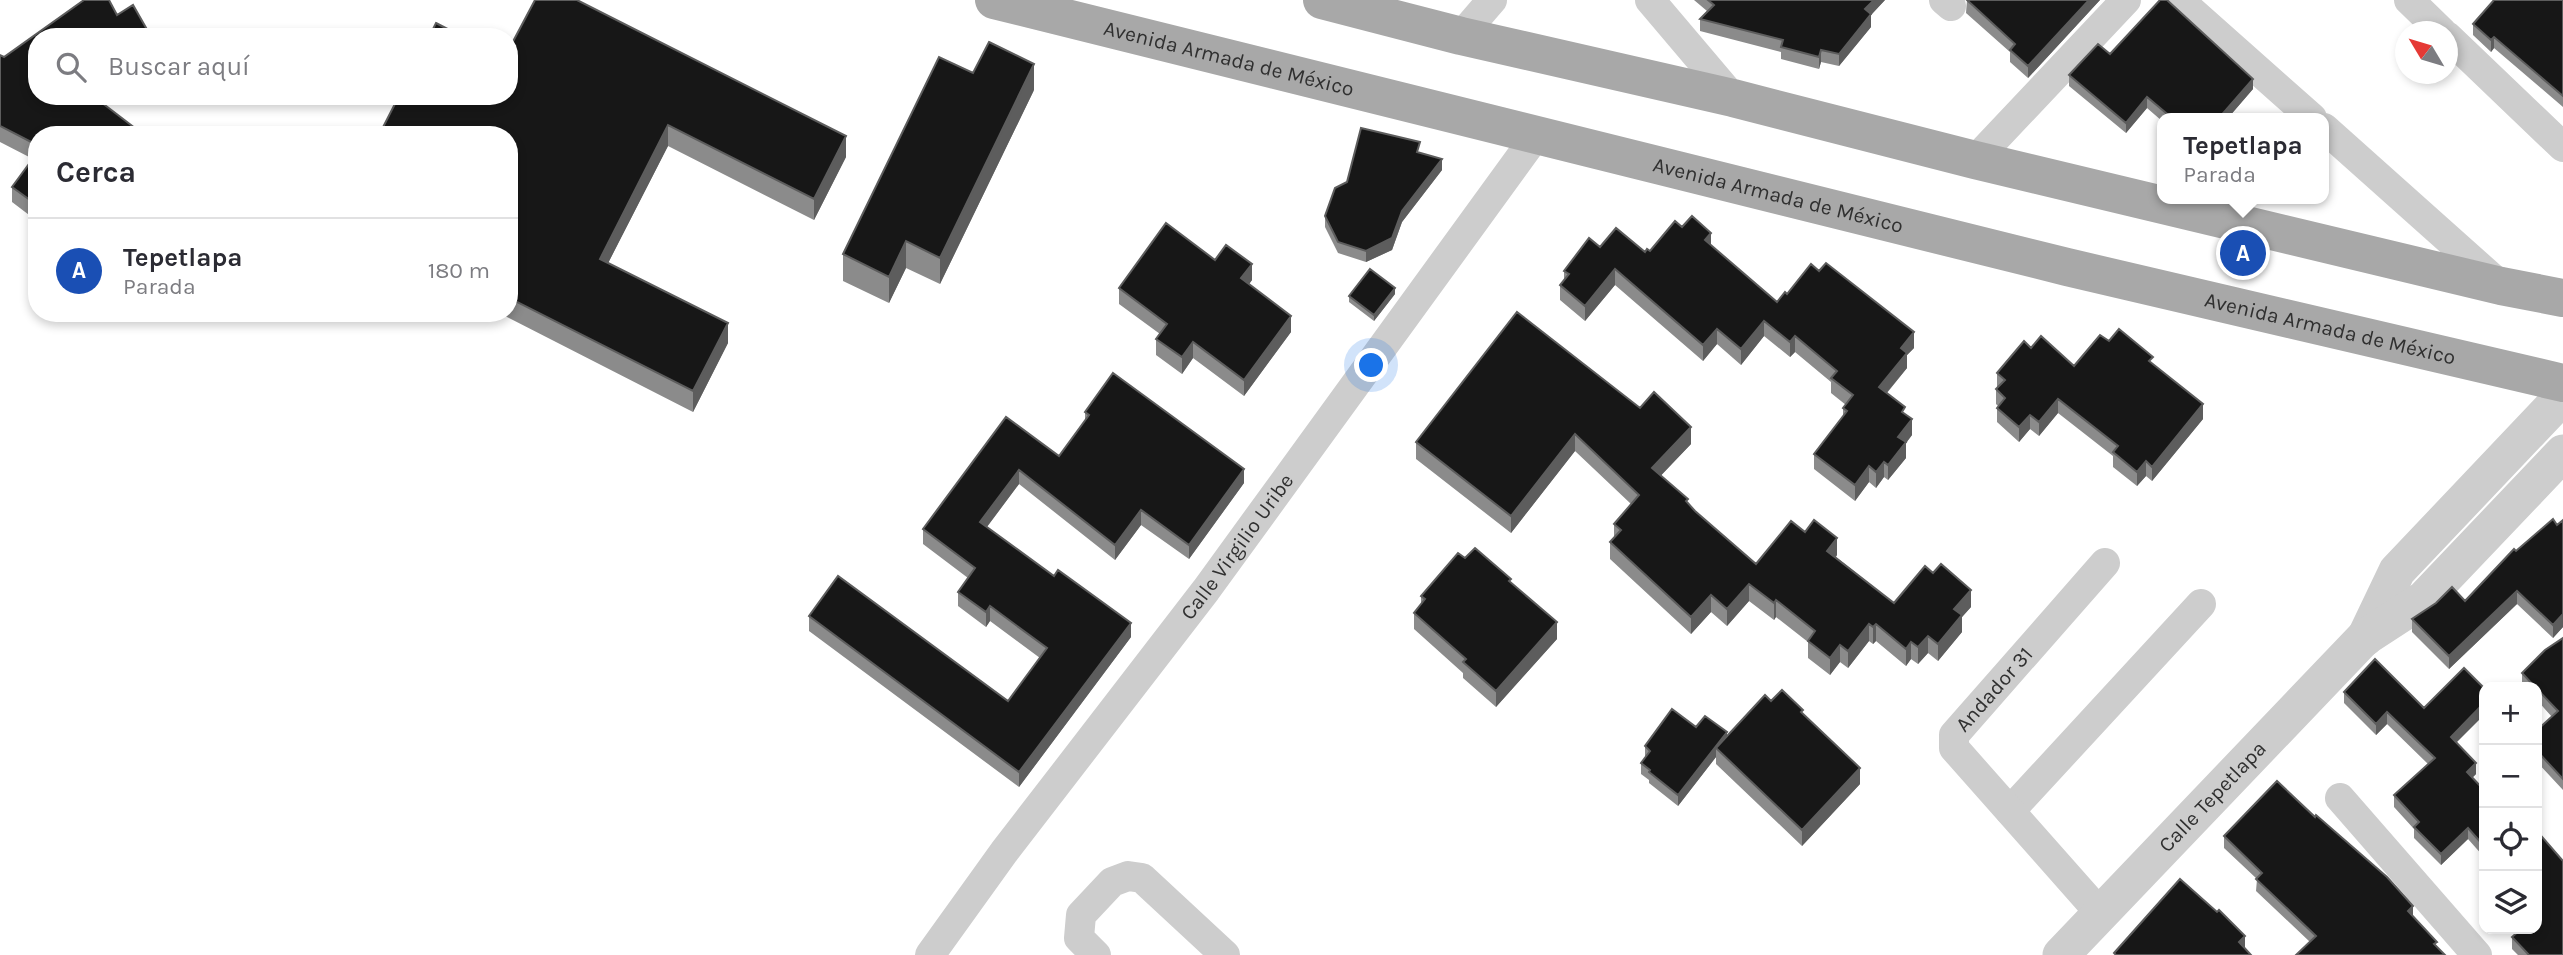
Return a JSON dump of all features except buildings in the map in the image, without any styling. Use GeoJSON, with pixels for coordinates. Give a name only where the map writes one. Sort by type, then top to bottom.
{"type":"FeatureCollection","features":[{"type":"Feature","properties":{"kind":"main road","name":"Avenida Armada de México"},"geometry":{"type":"LineString","coordinates":[[994,0],[1538,133],[2067,267],[2563,383]]}},
{"type":"Feature","properties":{"kind":"main road"},"geometry":{"type":"LineString","coordinates":[[1322,0],[1461,36],[1733,98],[2157,204]]}},
{"type":"Feature","properties":{"kind":"main road"},"geometry":{"type":"LineString","coordinates":[[2159,204],[2501,286],[2563,298]]}},
{"type":"Feature","properties":{"kind":"street"},"geometry":{"type":"LineString","coordinates":[[1461,36],[1492,0]]}},
{"type":"Feature","properties":{"kind":"street"},"geometry":{"type":"LineString","coordinates":[[1650,0],[1733,98]]}},
{"type":"Feature","properties":{"kind":"street"},"geometry":{"type":"LineString","coordinates":[[1975,160],[2126,0]]}},
{"type":"Feature","properties":{"kind":"street"},"geometry":{"type":"LineString","coordinates":[[2179,0],[2306,113]]}},
{"type":"Feature","properties":{"kind":"street"},"geometry":{"type":"LineString","coordinates":[[2409,0],[2431,21]]}},
{"type":"Feature","properties":{"kind":"street"},"geometry":{"type":"LineString","coordinates":[[2458,47],[2563,147]]}},
{"type":"Feature","properties":{"kind":"street","name":"Calle Virgilio Uribe"},"geometry":{"type":"LineString","coordinates":[[930,955],[1004,852],[1222,569],[1538,133]]}},
{"type":"Feature","properties":{"kind":"street"},"geometry":{"type":"LineString","coordinates":[[2329,133],[2501,286]]}},
{"type":"Feature","properties":{"kind":"street","name":"Calle Tepetlapa"},"geometry":{"type":"LineString","coordinates":[[2364,638],[2397,571],[2563,396]]}},
{"type":"Feature","properties":{"kind":"street","name":"Calle Tepetlapa"},"geometry":{"type":"LineString","coordinates":[[2061,955],[2364,638],[2424,598],[2563,453]]}},
{"type":"Feature","properties":{"kind":"street","name":"Andador 31"},"geometry":{"type":"LineString","coordinates":[[2100,914],[1954,748],[1954,735],[2105,562]]}},
{"type":"Feature","properties":{"kind":"street"},"geometry":{"type":"LineString","coordinates":[[2010,811],[2201,604]]}},
{"type":"Feature","properties":{"kind":"street"},"geometry":{"type":"LineString","coordinates":[[2340,798],[2477,955]]}},
{"type":"Feature","properties":{"kind":"street"},"geometry":{"type":"LineString","coordinates":[[1081,949],[1081,915],[1112,882],[1128,876],[1142,878],[1224,955]]}},
{"type":"Feature","properties":{"kind":"place","name":"Tepetlapa"},"geometry":{"type":"Point","coordinates":[2243,253]}}]}
